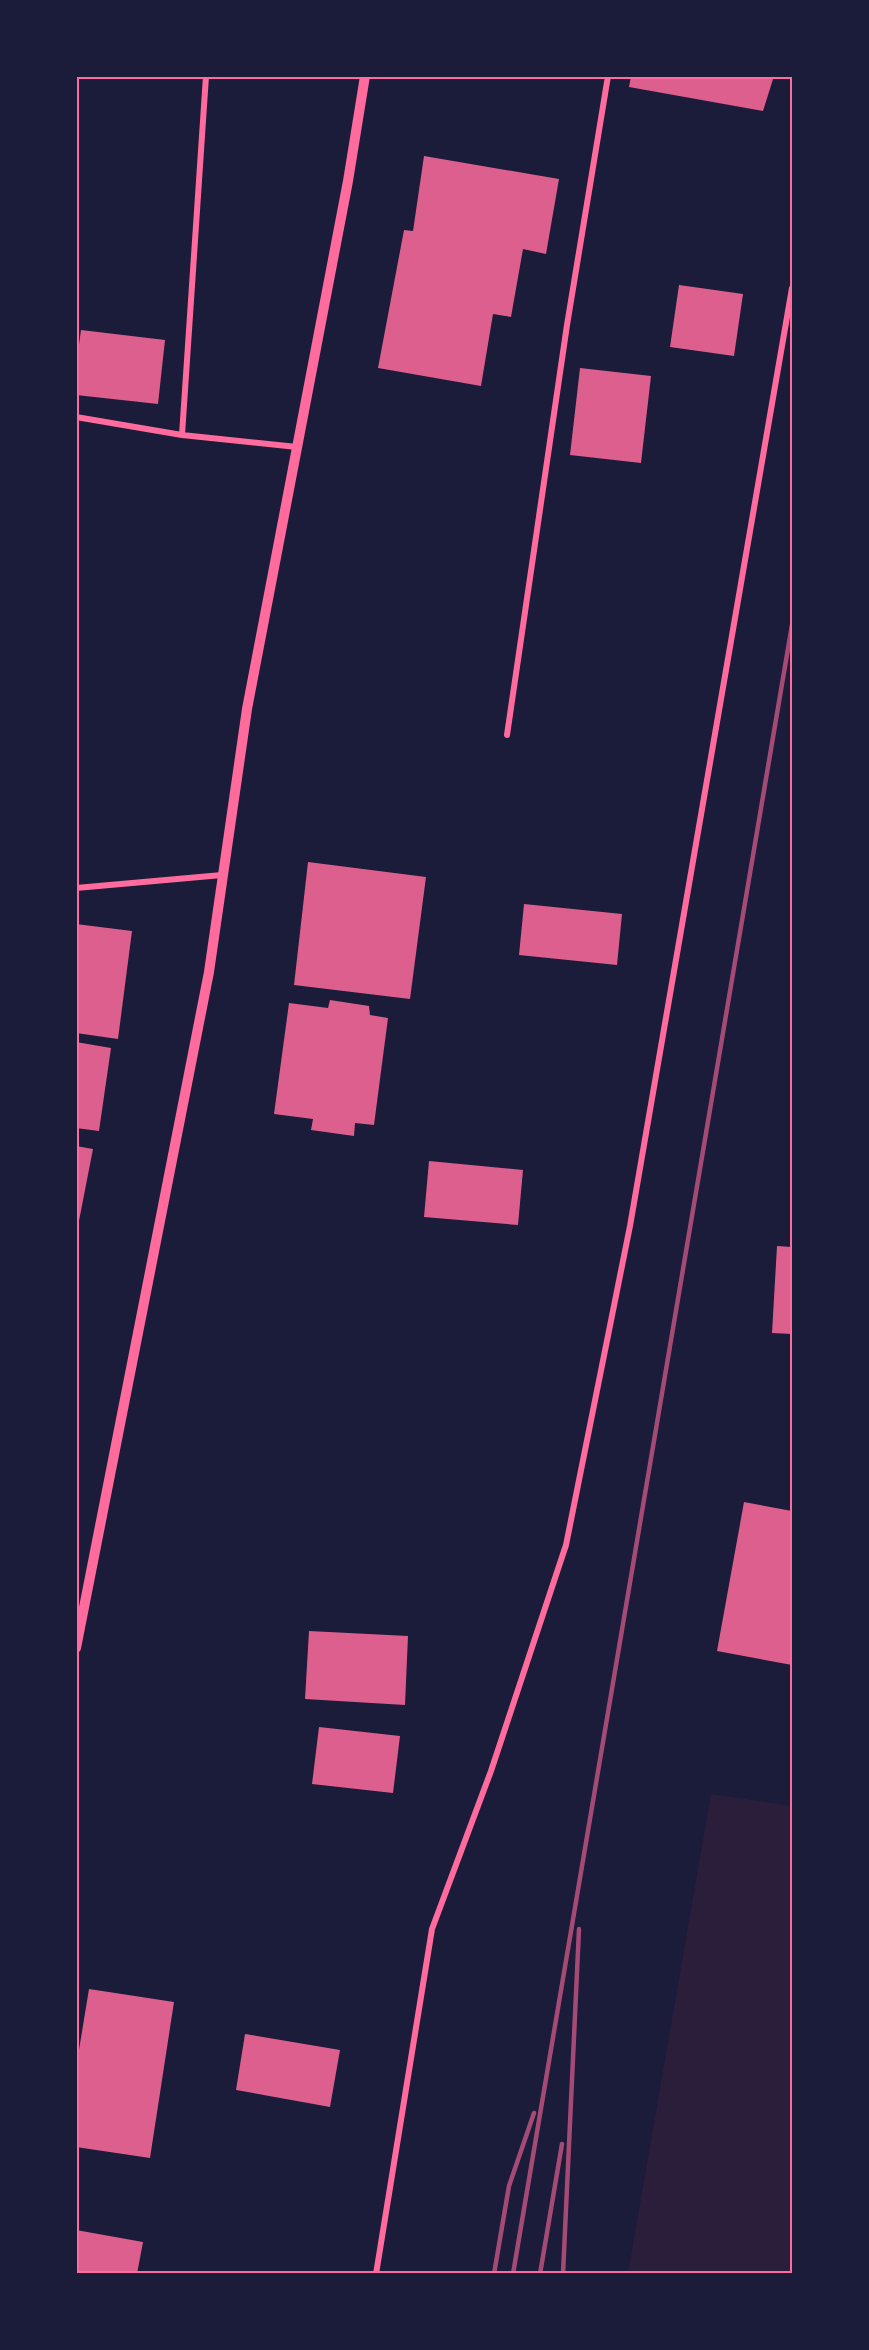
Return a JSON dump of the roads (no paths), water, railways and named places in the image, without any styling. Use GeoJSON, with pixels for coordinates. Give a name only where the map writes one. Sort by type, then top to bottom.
{"type":"FeatureCollection","features":[{"type":"Feature","properties":{"kind":"street"},"geometry":{"type":"LineString","coordinates":[[182,435],[206,76]]}},
{"type":"Feature","properties":{"kind":"street"},"geometry":{"type":"LineString","coordinates":[[76,1648],[209,972],[247,709],[348,182],[365,76]]}},
{"type":"Feature","properties":{"kind":"street"},"geometry":{"type":"LineString","coordinates":[[507,735],[567,325],[608,76]]}},
{"type":"Feature","properties":{"kind":"street"},"geometry":{"type":"LineString","coordinates":[[376,2274],[432,1929],[491,1771],[566,1545],[630,1226],[792,288]]}},
{"type":"Feature","properties":{"kind":"street"},"geometry":{"type":"LineString","coordinates":[[76,417],[182,435],[297,447]]}},
{"type":"Feature","properties":{"kind":"street"},"geometry":{"type":"LineString","coordinates":[[76,888],[222,875]]}},
{"type":"Feature","properties":{"kind":"railway"},"geometry":{"type":"LineString","coordinates":[[513,2274],[792,625]]}},
{"type":"Feature","properties":{"kind":"railway"},"geometry":{"type":"LineString","coordinates":[[563,2274],[579,1929]]}},
{"type":"Feature","properties":{"kind":"railway"},"geometry":{"type":"LineString","coordinates":[[494,2274],[509,2186],[534,2113]]}},
{"type":"Feature","properties":{"kind":"railway"},"geometry":{"type":"LineString","coordinates":[[540,2274],[562,2144]]}}]}
